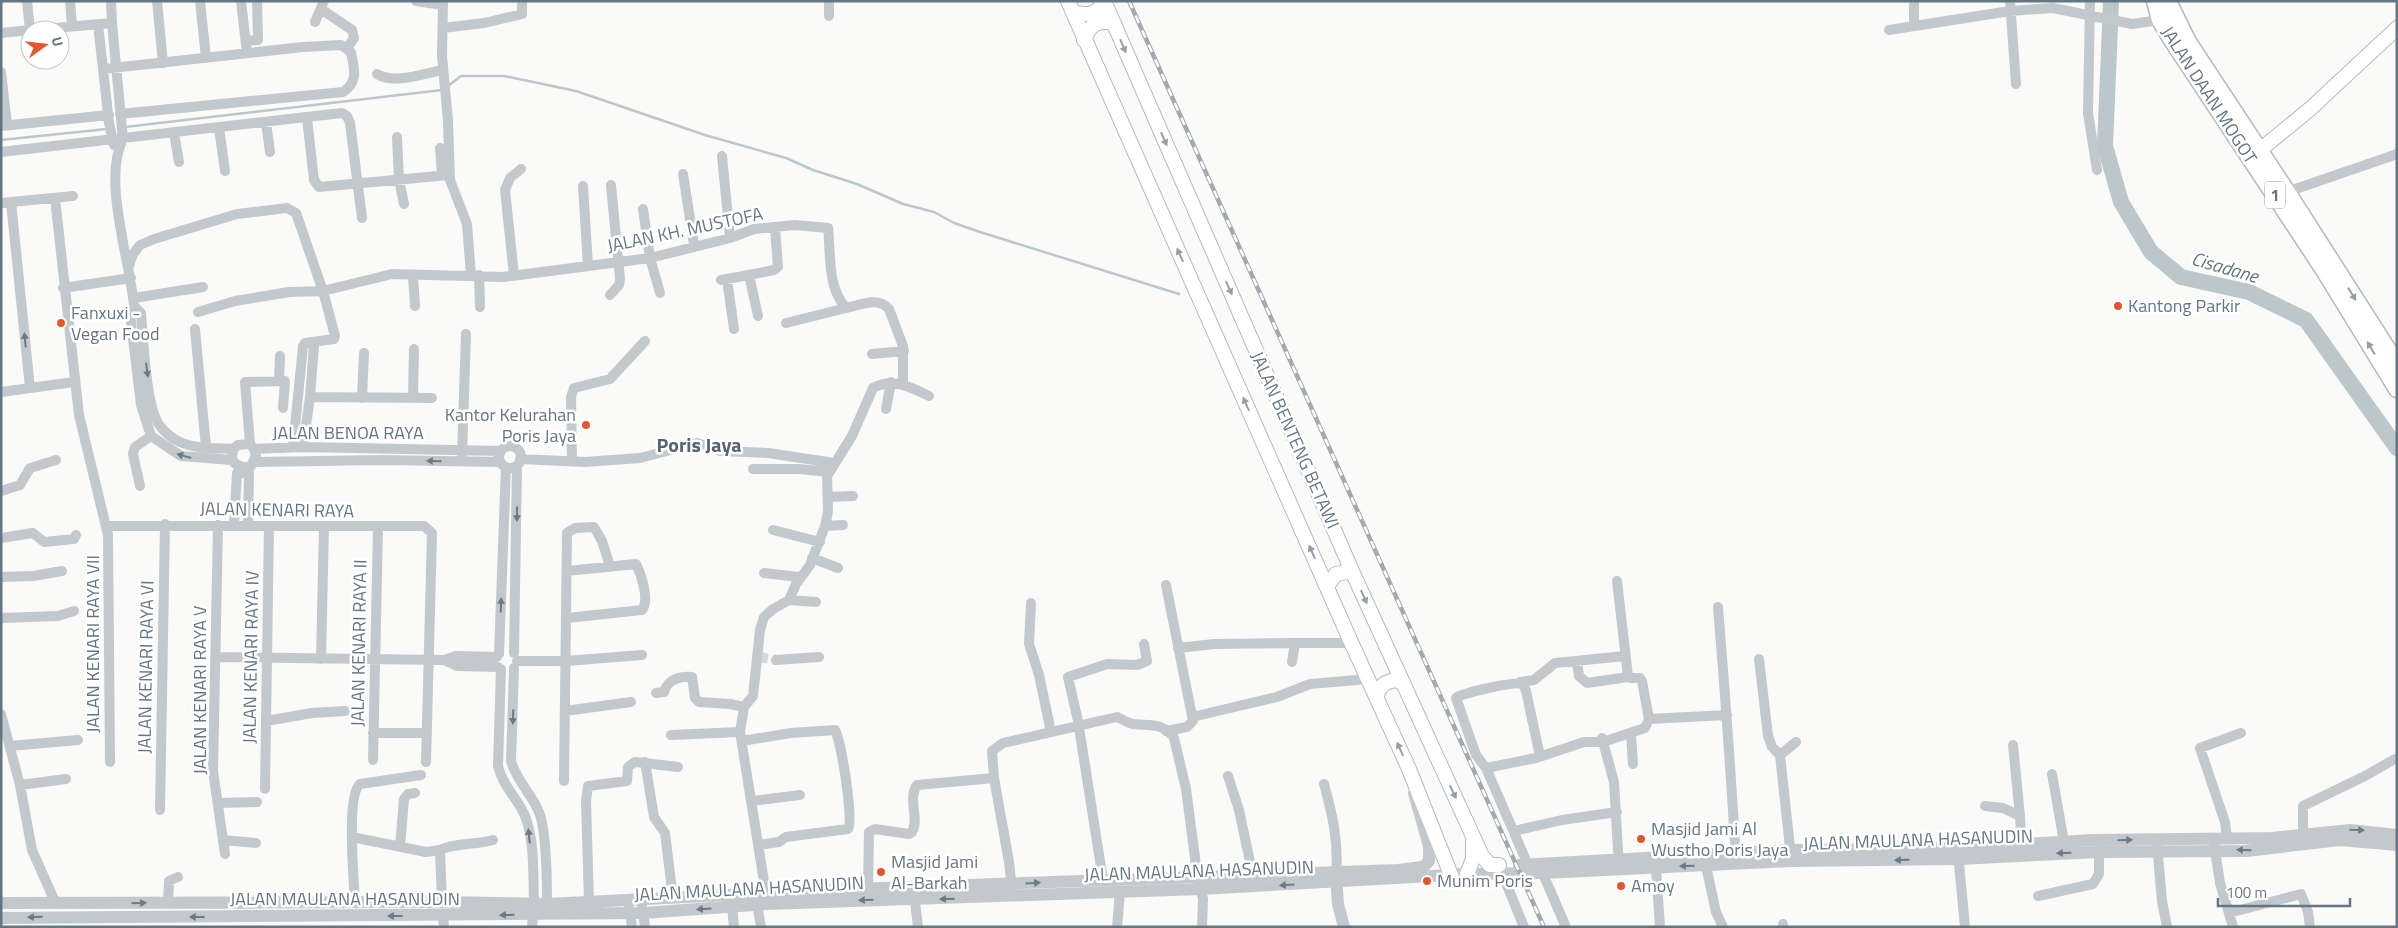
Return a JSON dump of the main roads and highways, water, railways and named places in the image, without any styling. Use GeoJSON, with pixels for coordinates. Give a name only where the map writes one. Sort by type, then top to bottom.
{"type":"FeatureCollection","features":[{"type":"Feature","properties":{"kind":"highway","name":"JALAN DAAN MOGOT"},"geometry":{"type":"LineString","coordinates":[[2155,1],[2160,20],[2324,270],[2397,389]]}},
{"type":"Feature","properties":{"kind":"highway","name":"JALAN DAAN MOGOT"},"geometry":{"type":"LineString","coordinates":[[2168,1],[2188,42],[2260,150],[2397,364]]}},
{"type":"Feature","properties":{"kind":"main road"},"geometry":{"type":"LineString","coordinates":[[1073,9],[1092,14],[1105,11]]}},
{"type":"Feature","properties":{"kind":"main road","name":"JALAN BENTENG BETAWI"},"geometry":{"type":"LineString","coordinates":[[1073,9],[1409,769],[1451,875]]}},
{"type":"Feature","properties":{"kind":"main road"},"geometry":{"type":"LineString","coordinates":[[1085,36],[1105,11]]}},
{"type":"Feature","properties":{"kind":"main road","name":"JALAN BENTENG BETAWI"},"geometry":{"type":"LineString","coordinates":[[1105,11],[1402,684],[1486,862],[1501,869]]}},
{"type":"Feature","properties":{"kind":"main road"},"geometry":{"type":"LineString","coordinates":[[2260,150],[2310,109],[2397,28]]}},
{"type":"Feature","properties":{"kind":"main road"},"geometry":{"type":"LineString","coordinates":[[1327,586],[1336,574],[1352,570]]}},
{"type":"Feature","properties":{"kind":"main road"},"geometry":{"type":"LineString","coordinates":[[1376,695],[1379,688],[1384,684],[1397,680],[1402,684]]}},
{"type":"Feature","properties":{"kind":"main road"},"geometry":{"type":"LineString","coordinates":[[1467,874],[1473,859],[1473,836]]}},
{"type":"Feature","properties":{"kind":"waterway","name":"Cisadane"},"geometry":{"type":"LineString","coordinates":[[2111,1],[2105,146],[2121,202],[2151,252],[2181,277],[2249,292],[2306,320],[2397,448]]}},
{"type":"Feature","properties":{"kind":"waterway"},"geometry":{"type":"LineString","coordinates":[[448,86],[461,76],[504,76],[576,91],[705,135],[786,158],[813,170],[857,184],[903,204],[934,212],[954,223],[980,232],[1179,294]]}},
{"type":"Feature","properties":{"kind":"waterway"},"geometry":{"type":"LineString","coordinates":[[125,127],[442,90]]}},
{"type":"Feature","properties":{"kind":"waterway"},"geometry":{"type":"LineString","coordinates":[[1,140],[107,129]]}},
{"type":"Feature","properties":{"kind":"tunnel"},"geometry":{"type":"LineString","coordinates":[[758,657],[776,660]]}},
{"type":"Feature","properties":{"kind":"railway"},"geometry":{"type":"LineString","coordinates":[[1129,1],[1544,927]]}},
{"type":"Feature","properties":{"kind":"place","name":"Kantong Parkir"},"geometry":{"type":"Point","coordinates":[2118,306]}},
{"type":"Feature","properties":{"kind":"place","name":"Fanxuxi - Vegan Food"},"geometry":{"type":"Point","coordinates":[61,323]}},
{"type":"Feature","properties":{"kind":"place","name":"Kantor Kelurahan Poris Jaya"},"geometry":{"type":"Point","coordinates":[586,425]}},
{"type":"Feature","properties":{"kind":"place","name":"Masjid Jami Al Wustho Poris Jaya"},"geometry":{"type":"Point","coordinates":[1641,839]}},
{"type":"Feature","properties":{"kind":"place","name":"Masjid Jami Al-Barkah"},"geometry":{"type":"Point","coordinates":[881,872]}},
{"type":"Feature","properties":{"kind":"place","name":"Munim Poris"},"geometry":{"type":"Point","coordinates":[1427,881]}},
{"type":"Feature","properties":{"kind":"place","name":"Amoy"},"geometry":{"type":"Point","coordinates":[1621,886]}},
{"type":"Feature","properties":{"kind":"district","name":"Poris Jaya"},"geometry":{"type":"Point","coordinates":[699,445]}}]}
